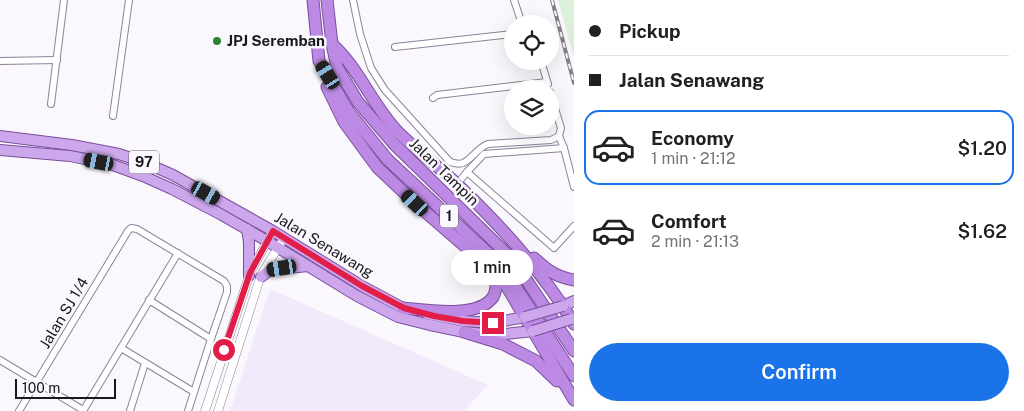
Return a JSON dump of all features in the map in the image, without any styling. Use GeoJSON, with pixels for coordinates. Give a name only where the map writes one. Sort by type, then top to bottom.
{"type":"FeatureCollection","features":[{"type":"Feature","properties":{"kind":"highway","name":"Jalan Tampin"},"geometry":{"type":"LineString","coordinates":[[312,0],[319,61],[349,112],[388,160],[502,266],[574,376]]}},
{"type":"Feature","properties":{"kind":"highway","name":"Jalan Tampin"},"geometry":{"type":"LineString","coordinates":[[326,0],[337,67],[358,102],[394,144],[513,260],[574,351]]}},
{"type":"Feature","properties":{"kind":"highway"},"geometry":{"type":"LineString","coordinates":[[332,44],[342,53],[398,132],[457,184],[510,238],[539,273],[573,320]]}},
{"type":"Feature","properties":{"kind":"highway"},"geometry":{"type":"LineString","coordinates":[[319,61],[328,89],[344,122],[376,167],[504,282],[571,395]]}},
{"type":"Feature","properties":{"kind":"highway"},"geometry":{"type":"LineString","coordinates":[[510,238],[547,269],[562,278],[574,280]]}},
{"type":"Feature","properties":{"kind":"highway"},"geometry":{"type":"LineString","coordinates":[[404,308],[454,312],[484,305],[493,297],[497,274]]}},
{"type":"Feature","properties":{"kind":"highway"},"geometry":{"type":"LineString","coordinates":[[464,332],[502,344],[536,361],[571,395]]}},
{"type":"Feature","properties":{"kind":"main road","name":"Jalan Senawang"},"geometry":{"type":"LineString","coordinates":[[0,136],[72,145],[119,154],[173,174],[273,231],[362,286],[404,308],[463,321],[493,323],[525,316]]}},
{"type":"Feature","properties":{"kind":"main road","name":"Jalan Senawang"},"geometry":{"type":"LineString","coordinates":[[0,150],[70,156],[113,165],[222,214],[357,296],[398,317],[464,332],[495,334],[533,331]]}},
{"type":"Feature","properties":{"kind":"main road"},"geometry":{"type":"LineString","coordinates":[[247,229],[249,276]]}},
{"type":"Feature","properties":{"kind":"main road"},"geometry":{"type":"LineString","coordinates":[[260,277],[270,270],[308,266]]}},
{"type":"Feature","properties":{"kind":"main road","name":"97"},"geometry":{"type":"LineString","coordinates":[[525,316],[574,301]]}},
{"type":"Feature","properties":{"kind":"main road","name":"97"},"geometry":{"type":"LineString","coordinates":[[533,331],[573,320]]}},
{"type":"Feature","properties":{"kind":"street"},"geometry":{"type":"LineString","coordinates":[[51,104],[64,0]]}},
{"type":"Feature","properties":{"kind":"street"},"geometry":{"type":"LineString","coordinates":[[114,116],[129,0]]}},
{"type":"Feature","properties":{"kind":"street"},"geometry":{"type":"LineString","coordinates":[[353,0],[360,34],[372,68],[385,90],[450,162],[463,164],[481,147],[488,144],[551,140],[559,136]]}},
{"type":"Feature","properties":{"kind":"street"},"geometry":{"type":"LineString","coordinates":[[514,0],[519,15]]}},
{"type":"Feature","properties":{"kind":"street"},"geometry":{"type":"LineString","coordinates":[[395,47],[504,35]]}},
{"type":"Feature","properties":{"kind":"street"},"geometry":{"type":"LineString","coordinates":[[0,61],[57,60]]}},
{"type":"Feature","properties":{"kind":"street"},"geometry":{"type":"LineString","coordinates":[[433,98],[437,95],[504,90]]}},
{"type":"Feature","properties":{"kind":"street"},"geometry":{"type":"LineString","coordinates":[[559,124],[559,136],[574,187]]}},
{"type":"Feature","properties":{"kind":"street"},"geometry":{"type":"LineString","coordinates":[[457,184],[484,154],[564,148]]}},
{"type":"Feature","properties":{"kind":"street"},"geometry":{"type":"LineString","coordinates":[[467,172],[554,248],[574,226]]}},
{"type":"Feature","properties":{"kind":"street","name":"Jalan SJ 1/4"},"geometry":{"type":"LineString","coordinates":[[19,411],[131,228],[178,253]]}},
{"type":"Feature","properties":{"kind":"street"},"geometry":{"type":"LineString","coordinates":[[204,411],[249,276],[273,231]]}},
{"type":"Feature","properties":{"kind":"street"},"geometry":{"type":"LineString","coordinates":[[218,411],[260,277],[284,238]]}},
{"type":"Feature","properties":{"kind":"street"},"geometry":{"type":"LineString","coordinates":[[0,360],[83,411],[178,253],[224,282],[227,286],[227,292],[210,339],[188,411]]}},
{"type":"Feature","properties":{"kind":"street"},"geometry":{"type":"LineString","coordinates":[[149,300],[210,339]]}},
{"type":"Feature","properties":{"kind":"street"},"geometry":{"type":"LineString","coordinates":[[121,348],[194,392]]}},
{"type":"Feature","properties":{"kind":"street"},"geometry":{"type":"LineString","coordinates":[[130,411],[145,363]]}},
{"type":"Feature","properties":{"kind":"shaded area"},"geometry":{"type":"Polygon","coordinates":[[[270,289],[488,385],[464,411],[230,411],[270,289]]]}},
{"type":"Feature","properties":{"kind":"green space"},"geometry":{"type":"Polygon","coordinates":[[[558,0],[574,0],[574,58],[558,0]]]}},
{"type":"Feature","properties":{"kind":"railway"},"geometry":{"type":"LineString","coordinates":[[552,0],[574,83]]}},
{"type":"Feature","properties":{"kind":"place","name":"JPJ Seremban"},"geometry":{"type":"Point","coordinates":[217,41]}},
{"type":"Feature","properties":{"kind":"route"},"geometry":{"type":"LineString","coordinates":[[224,350],[250,273],[273,231],[362,286],[404,308],[463,321],[493,323]]}}]}
